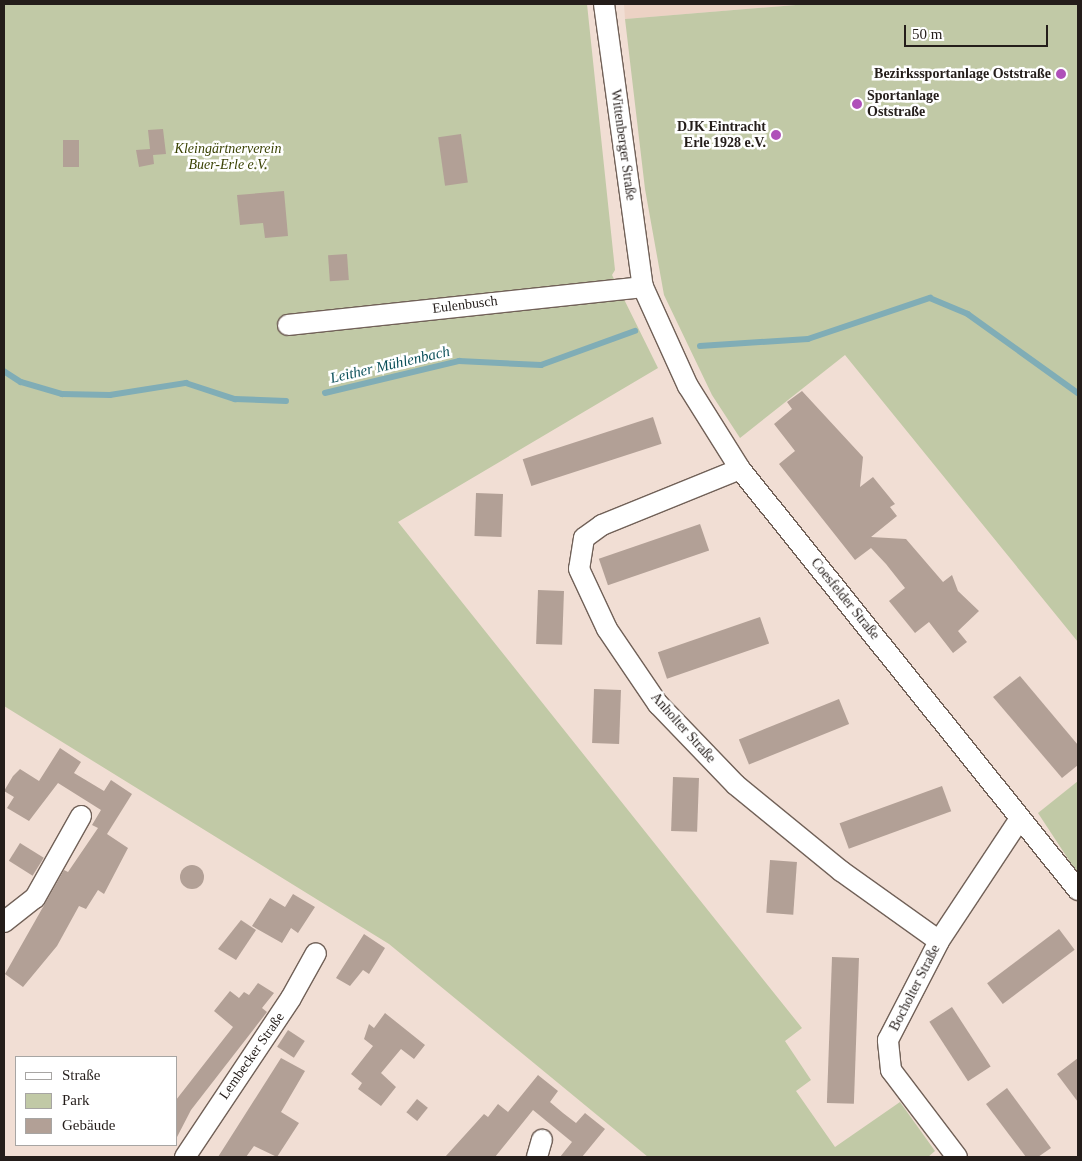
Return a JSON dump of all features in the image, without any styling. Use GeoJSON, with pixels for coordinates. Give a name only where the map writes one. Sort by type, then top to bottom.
{"type":"FeatureCollection","features":[{"type":"Feature","properties":{"kind":"street","name":"Wittenberger Straße"},"geometry":{"type":"LineString","coordinates":[[604,4],[643,287]]}},
{"type":"Feature","properties":{"kind":"street","name":"Eulenbusch"},"geometry":{"type":"LineString","coordinates":[[288,326],[643,287]]}},
{"type":"Feature","properties":{"kind":"street","name":"Coesfelder Straße"},"geometry":{"type":"LineString","coordinates":[[643,287],[688,386],[740,469],[1019,820],[1078,890]]}},
{"type":"Feature","properties":{"kind":"street","name":"Anholter Straße"},"geometry":{"type":"LineString","coordinates":[[740,469],[602,525],[584,538],[579,570],[607,629],[658,704],[736,785],[842,871],[939,941]]}},
{"type":"Feature","properties":{"kind":"street"},"geometry":{"type":"LineString","coordinates":[[4,922],[34,898],[81,816]]}},
{"type":"Feature","properties":{"kind":"street","name":"Bocholter Straße"},"geometry":{"type":"LineString","coordinates":[[957,1157],[891,1070],[888,1040],[939,941],[1019,820]]}},
{"type":"Feature","properties":{"kind":"street","name":"Lembecker Straße"},"geometry":{"type":"LineString","coordinates":[[184,1157],[292,998],[316,953]]}},
{"type":"Feature","properties":{"kind":"shaded area"},"geometry":{"type":"Polygon","coordinates":[[[624,4],[808,4],[625,19],[624,4]]]}},
{"type":"Feature","properties":{"kind":"green space","name":"Kleingärtnerverein Buer-Erle e.V."},"geometry":{"type":"Polygon","coordinates":[[[4,4],[587,4],[615,270],[612,275],[658,368],[398,522],[802,1028],[785,1041],[811,1080],[796,1091],[835,1147],[900,1102],[935,1151],[928,1157],[648,1157],[389,944],[4,706],[4,4]]]}},
{"type":"Feature","properties":{"kind":"green space","name":"Sportanlage Oststraße"},"geometry":{"type":"Polygon","coordinates":[[[808,4],[1078,4],[1078,642],[845,355],[740,438],[712,395],[664,295],[645,189],[625,19],[808,4]]]}},
{"type":"Feature","properties":{"kind":"green space"},"geometry":{"type":"Polygon","coordinates":[[[1078,781],[1078,874],[1038,813],[1078,781]]]}},
{"type":"Feature","properties":{"kind":"building"},"geometry":{"type":"Polygon","coordinates":[[[163,129],[166,154],[153,155],[154,164],[139,167],[136,150],[150,149],[148,130],[163,129]]]}},
{"type":"Feature","properties":{"kind":"building"},"geometry":{"type":"Polygon","coordinates":[[[461,134],[468,183],[445,186],[438,137],[461,134]]]}},
{"type":"Feature","properties":{"kind":"building"},"geometry":{"type":"Polygon","coordinates":[[[63,140],[79,140],[79,167],[63,167],[63,140]]]}},
{"type":"Feature","properties":{"kind":"building"},"geometry":{"type":"Polygon","coordinates":[[[284,191],[288,236],[265,238],[263,223],[240,225],[237,195],[284,191]]]}},
{"type":"Feature","properties":{"kind":"building"},"geometry":{"type":"Polygon","coordinates":[[[347,254],[349,280],[330,281],[328,255],[347,254]]]}},
{"type":"Feature","properties":{"kind":"building"},"geometry":{"type":"Polygon","coordinates":[[[802,391],[863,457],[860,487],[873,477],[895,504],[890,507],[897,516],[871,537],[906,539],[943,582],[952,575],[958,591],[979,611],[958,631],[967,642],[953,653],[929,622],[915,633],[889,601],[905,588],[886,564],[871,548],[855,560],[779,464],[795,451],[774,424],[792,409],[787,402],[802,391]]]}},
{"type":"Feature","properties":{"kind":"building"},"geometry":{"type":"Polygon","coordinates":[[[653,417],[662,444],[531,486],[523,459],[653,417]]]}},
{"type":"Feature","properties":{"kind":"building"},"geometry":{"type":"Polygon","coordinates":[[[476,493],[503,494],[501,537],[474,536],[476,493]]]}},
{"type":"Feature","properties":{"kind":"building"},"geometry":{"type":"Polygon","coordinates":[[[700,524],[709,550],[608,585],[599,559],[700,524]]]}},
{"type":"Feature","properties":{"kind":"building"},"geometry":{"type":"Polygon","coordinates":[[[538,590],[564,591],[562,645],[536,644],[538,590]]]}},
{"type":"Feature","properties":{"kind":"building"},"geometry":{"type":"Polygon","coordinates":[[[760,617],[769,643],[667,679],[658,652],[760,617]]]}},
{"type":"Feature","properties":{"kind":"building"},"geometry":{"type":"Polygon","coordinates":[[[1020,676],[1078,745],[1078,765],[1062,778],[993,697],[1020,676]]]}},
{"type":"Feature","properties":{"kind":"building"},"geometry":{"type":"Polygon","coordinates":[[[594,689],[621,690],[619,744],[592,743],[594,689]]]}},
{"type":"Feature","properties":{"kind":"building"},"geometry":{"type":"Polygon","coordinates":[[[839,699],[849,724],[749,764],[739,739],[839,699]]]}},
{"type":"Feature","properties":{"kind":"building"},"geometry":{"type":"Polygon","coordinates":[[[60,748],[81,762],[74,773],[104,791],[111,780],[132,794],[107,834],[128,848],[104,894],[98,890],[86,909],[79,906],[57,946],[23,987],[5,974],[64,870],[68,872],[98,828],[92,825],[101,810],[58,783],[29,821],[7,808],[14,797],[4,791],[13,776],[20,769],[39,781],[60,748]]]}},
{"type":"Feature","properties":{"kind":"building"},"geometry":{"type":"Polygon","coordinates":[[[673,777],[699,778],[697,832],[671,831],[673,777]]]}},
{"type":"Feature","properties":{"kind":"building"},"geometry":{"type":"Polygon","coordinates":[[[942,786],[951,811],[849,849],[840,823],[942,786]]]}},
{"type":"Feature","properties":{"kind":"building"},"geometry":{"type":"Polygon","coordinates":[[[20,843],[44,858],[33,876],[9,861],[20,843]]]}},
{"type":"Feature","properties":{"kind":"building"},"geometry":{"type":"Polygon","coordinates":[[[770,860],[797,862],[793,915],[766,913],[770,860]]]}},
{"type":"Feature","properties":{"kind":"building"},"geometry":{"type":"Polygon","coordinates":[[[192,865],[201,868],[204,877],[201,886],[192,889],[183,886],[180,877],[183,868],[192,865]]]}},
{"type":"Feature","properties":{"kind":"building"},"geometry":{"type":"Polygon","coordinates":[[[293,894],[315,907],[298,933],[291,928],[282,943],[252,926],[270,898],[285,907],[293,894]]]}},
{"type":"Feature","properties":{"kind":"building"},"geometry":{"type":"Polygon","coordinates":[[[241,920],[256,930],[236,960],[218,949],[241,920]]]}},
{"type":"Feature","properties":{"kind":"building"},"geometry":{"type":"Polygon","coordinates":[[[1059,929],[1075,950],[1003,1004],[987,983],[1059,929]]]}},
{"type":"Feature","properties":{"kind":"building"},"geometry":{"type":"Polygon","coordinates":[[[364,934],[385,948],[369,974],[363,970],[350,986],[336,978],[364,934]]]}},
{"type":"Feature","properties":{"kind":"building"},"geometry":{"type":"Polygon","coordinates":[[[832,957],[859,958],[854,1104],[827,1103],[832,957]]]}},
{"type":"Feature","properties":{"kind":"building"},"geometry":{"type":"Polygon","coordinates":[[[258,983],[274,993],[262,1008],[267,1012],[191,1110],[178,1135],[178,1097],[233,1027],[214,1011],[230,991],[239,998],[244,992],[249,995],[258,983]]]}},
{"type":"Feature","properties":{"kind":"building"},"geometry":{"type":"Polygon","coordinates":[[[952,1007],[991,1067],[968,1081],[929,1022],[952,1007]]]}},
{"type":"Feature","properties":{"kind":"building"},"geometry":{"type":"Polygon","coordinates":[[[385,1013],[425,1045],[414,1059],[401,1049],[381,1073],[396,1087],[381,1106],[358,1089],[362,1083],[351,1074],[373,1046],[364,1039],[369,1024],[374,1028],[385,1013]]]}},
{"type":"Feature","properties":{"kind":"building"},"geometry":{"type":"Polygon","coordinates":[[[288,1030],[305,1041],[294,1058],[277,1047],[288,1030]]]}},
{"type":"Feature","properties":{"kind":"building"},"geometry":{"type":"Polygon","coordinates":[[[281,1058],[305,1071],[281,1112],[299,1123],[277,1157],[254,1146],[246,1157],[218,1157],[281,1058]]]}},
{"type":"Feature","properties":{"kind":"building"},"geometry":{"type":"Polygon","coordinates":[[[1078,1058],[1078,1102],[1057,1074],[1078,1058]]]}},
{"type":"Feature","properties":{"kind":"building"},"geometry":{"type":"Polygon","coordinates":[[[538,1075],[558,1091],[550,1102],[563,1113],[576,1123],[585,1113],[605,1129],[582,1157],[560,1157],[572,1142],[533,1110],[495,1157],[445,1157],[484,1114],[488,1117],[498,1104],[508,1112],[538,1075]]]}},
{"type":"Feature","properties":{"kind":"building"},"geometry":{"type":"Polygon","coordinates":[[[1007,1088],[1051,1148],[1038,1157],[1026,1157],[986,1104],[1007,1088]]]}},
{"type":"Feature","properties":{"kind":"building"},"geometry":{"type":"Polygon","coordinates":[[[417,1099],[428,1108],[417,1121],[406,1112],[417,1099]]]}},
{"type":"Feature","properties":{"kind":"waterway","name":"Leither Mühlenbach"},"geometry":{"type":"LineString","coordinates":[[700,346],[808,339],[930,298],[968,314],[1078,393]]}},
{"type":"Feature","properties":{"kind":"waterway","name":"Leither Mühlenbach"},"geometry":{"type":"LineString","coordinates":[[325,393],[459,361],[541,365],[635,331]]}},
{"type":"Feature","properties":{"kind":"waterway","name":"Leither Mühlenbach"},"geometry":{"type":"LineString","coordinates":[[4,371],[21,382],[62,394],[110,395],[186,383],[235,399],[286,401]]}},
{"type":"Feature","properties":{"kind":"place","name":"Bezirkssportanlage Oststraße"},"geometry":{"type":"Point","coordinates":[1061,74]}},
{"type":"Feature","properties":{"kind":"place","name":"Sportanlage Oststraße"},"geometry":{"type":"Point","coordinates":[857,104]}},
{"type":"Feature","properties":{"kind":"place","name":"DJK Eintracht Erle 1928 e.V."},"geometry":{"type":"Point","coordinates":[776,135]}}]}
